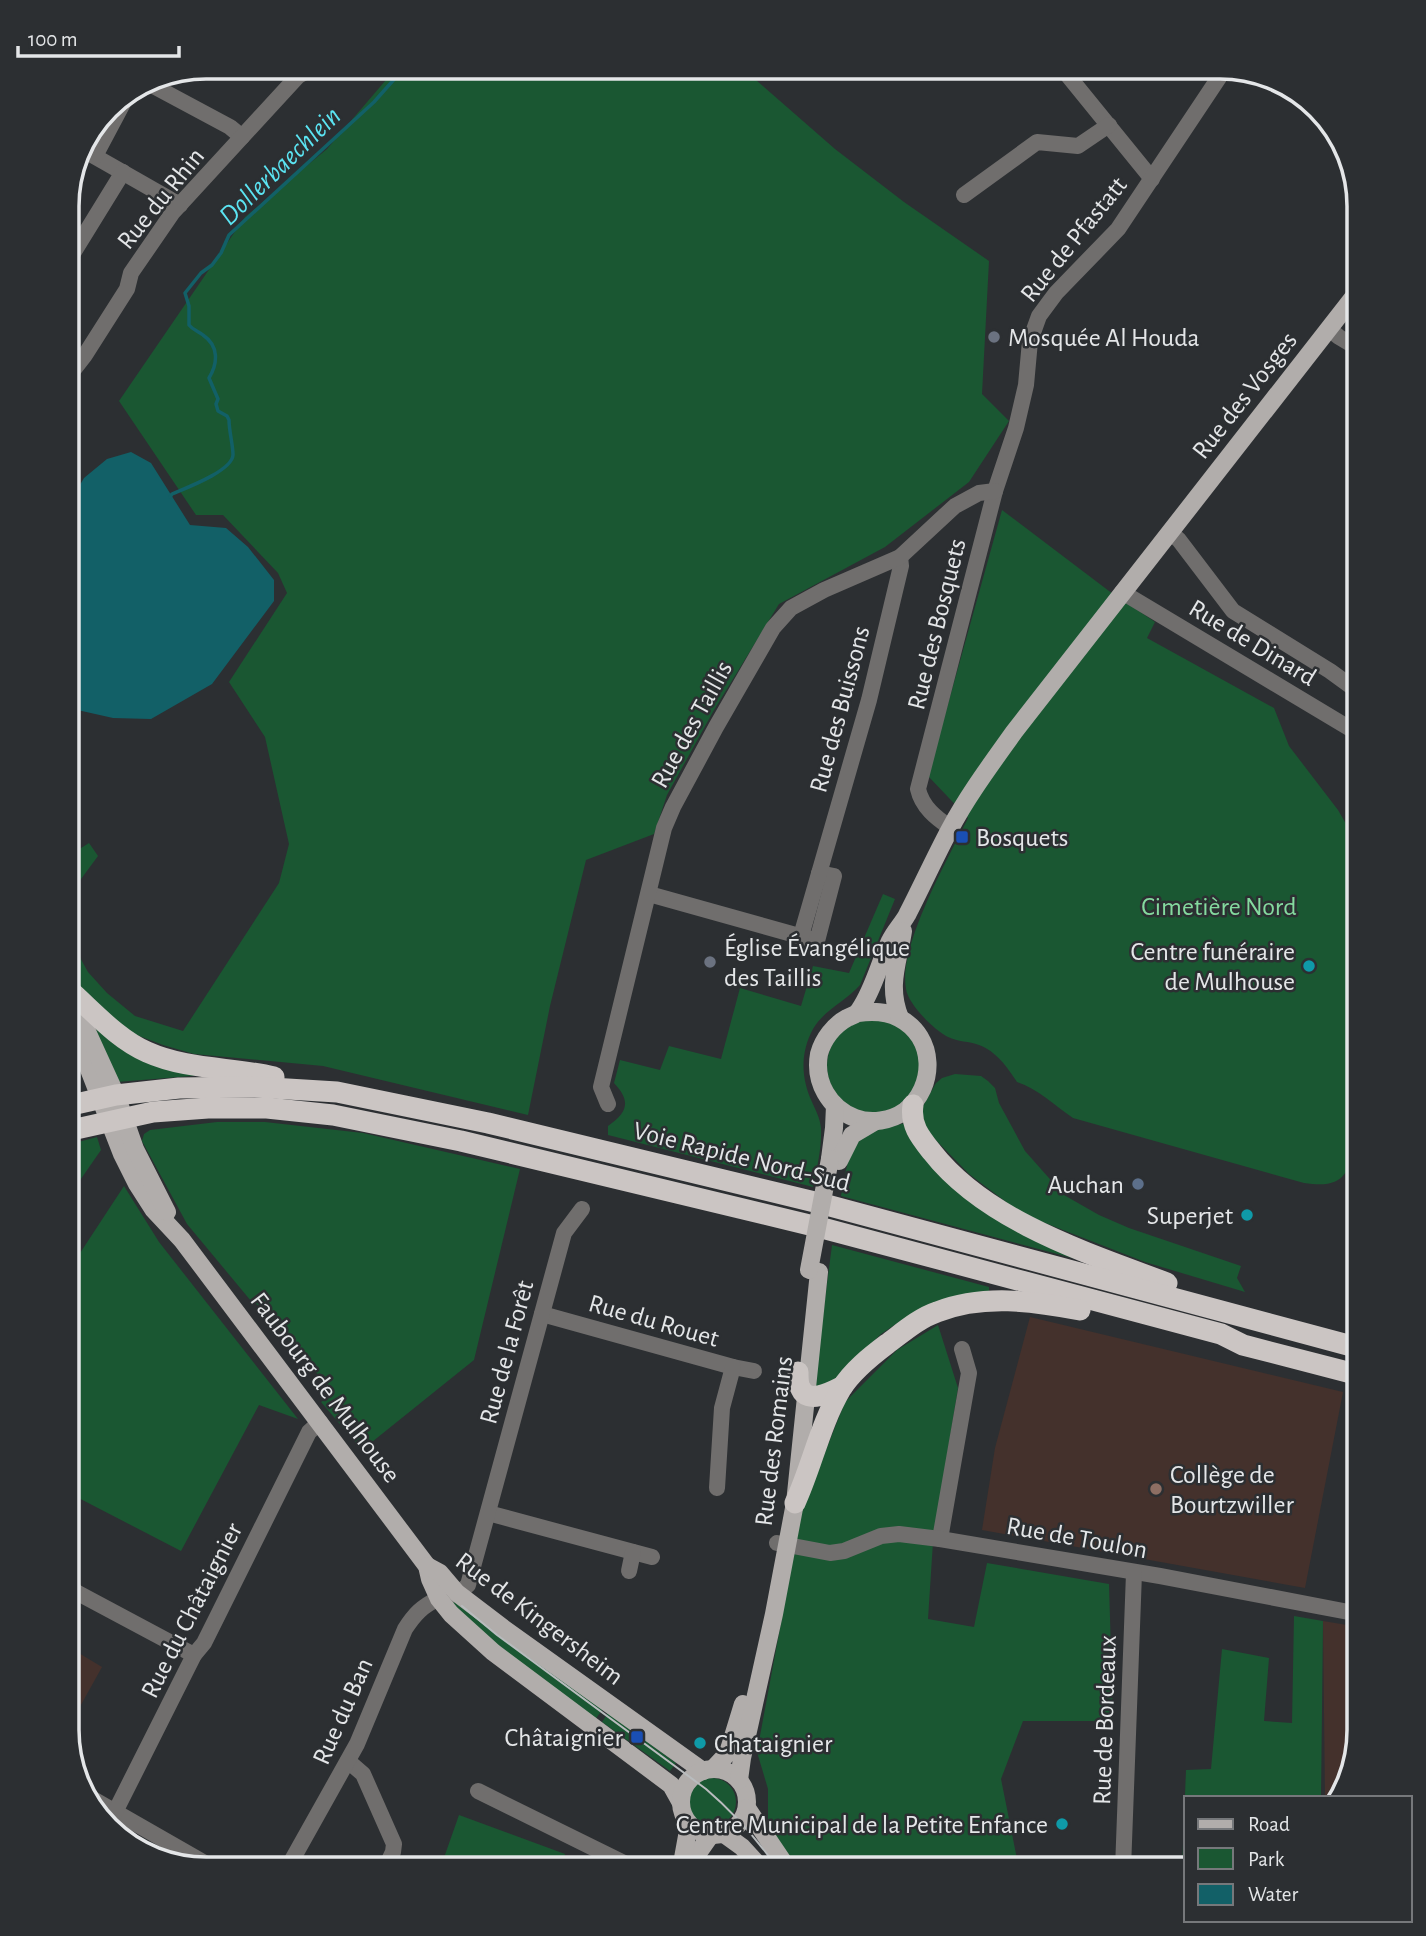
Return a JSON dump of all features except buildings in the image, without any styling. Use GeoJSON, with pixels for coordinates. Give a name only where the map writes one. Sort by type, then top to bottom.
{"type":"FeatureCollection","features":[{"type":"Feature","properties":{"kind":"highway"},"geometry":{"type":"LineString","coordinates":[[79,999],[118,1033],[148,1053],[181,1063],[265,1075],[337,1091]]}},
{"type":"Feature","properties":{"kind":"highway","name":"Voie Rapide Nord-Sud"},"geometry":{"type":"LineString","coordinates":[[79,1103],[108,1096],[179,1087],[337,1091],[488,1123],[822,1203],[1347,1344]]}},
{"type":"Feature","properties":{"kind":"highway"},"geometry":{"type":"LineString","coordinates":[[913,1105],[911,1115],[921,1138],[946,1170],[981,1199],[1030,1227],[1108,1261],[1200,1295],[1249,1318]]}},
{"type":"Feature","properties":{"kind":"highway","name":"Voie Rapide Nord-Sud"},"geometry":{"type":"LineString","coordinates":[[79,1128],[153,1112],[208,1108],[267,1108],[333,1115],[404,1128],[826,1229],[1221,1334],[1243,1345],[1347,1372]]}},
{"type":"Feature","properties":{"kind":"highway"},"geometry":{"type":"LineString","coordinates":[[794,1503],[807,1476],[821,1430],[843,1386],[877,1352],[935,1312],[970,1303],[998,1300],[1039,1302],[1083,1310],[1213,1343],[1243,1345]]}},
{"type":"Feature","properties":{"kind":"highway"},"geometry":{"type":"LineString","coordinates":[[797,1372],[801,1390],[806,1395],[821,1396],[843,1386]]}},
{"type":"Feature","properties":{"kind":"main road","name":"Rue des Vosges"},"geometry":{"type":"LineString","coordinates":[[906,918],[973,790],[1014,732],[1347,306]]}},
{"type":"Feature","properties":{"kind":"main road"},"geometry":{"type":"LineString","coordinates":[[858,1013],[891,939],[906,918]]}},
{"type":"Feature","properties":{"kind":"main road"},"geometry":{"type":"LineString","coordinates":[[900,1018],[893,999],[894,971],[906,918]]}},
{"type":"Feature","properties":{"kind":"main road"},"geometry":{"type":"LineString","coordinates":[[872,1011],[900,1018],[921,1038],[926,1051],[927,1080],[921,1093],[913,1105],[888,1119],[874,1122],[846,1115],[826,1095],[820,1082],[818,1067],[825,1040],[845,1019],[858,1013],[872,1011]]}},
{"type":"Feature","properties":{"kind":"main road","name":"Faubourg de Mulhouse"},"geometry":{"type":"LineString","coordinates":[[79,1020],[117,1120],[122,1154],[137,1184],[153,1209],[182,1240],[427,1566]]}},
{"type":"Feature","properties":{"kind":"main road","name":"Faubourg de Mulhouse"},"geometry":{"type":"LineString","coordinates":[[79,1037],[108,1096]]}},
{"type":"Feature","properties":{"kind":"main road","name":"Rue des Romains"},"geometry":{"type":"LineString","coordinates":[[739,1780],[782,1544],[797,1372],[834,1160],[835,1106]]}},
{"type":"Feature","properties":{"kind":"main road","name":"Rue des Romains"},"geometry":{"type":"LineString","coordinates":[[834,1160],[852,1135],[874,1122]]}},
{"type":"Feature","properties":{"kind":"main road","name":"Rue des Romains"},"geometry":{"type":"LineString","coordinates":[[708,1770],[728,1753],[739,1719],[794,1503],[806,1395],[814,1271]]}},
{"type":"Feature","properties":{"kind":"main road","name":"Rue de Kingersheim"},"geometry":{"type":"LineString","coordinates":[[427,1566],[440,1573],[457,1592],[503,1628],[708,1770]]}},
{"type":"Feature","properties":{"kind":"main road","name":"Rue de Kingersheim"},"geometry":{"type":"LineString","coordinates":[[427,1566],[439,1599],[451,1614],[493,1651],[671,1784],[681,1802]]}},
{"type":"Feature","properties":{"kind":"main road"},"geometry":{"type":"LineString","coordinates":[[693,1857],[717,1835],[732,1830],[741,1822],[747,1808],[747,1798],[739,1780],[722,1770],[708,1770],[687,1782],[681,1794],[684,1818],[702,1834],[717,1835],[743,1847],[752,1857]]}},
{"type":"Feature","properties":{"kind":"main road"},"geometry":{"type":"LineString","coordinates":[[747,1808],[780,1857]]}},
{"type":"Feature","properties":{"kind":"main road"},"geometry":{"type":"LineString","coordinates":[[683,1857],[689,1825]]}},
{"type":"Feature","properties":{"kind":"street","name":"Rue du Rhin"},"geometry":{"type":"LineString","coordinates":[[79,362],[127,289],[131,273],[180,205],[295,79]]}},
{"type":"Feature","properties":{"kind":"street"},"geometry":{"type":"LineString","coordinates":[[1071,79],[1152,178]]}},
{"type":"Feature","properties":{"kind":"street","name":"Rue de Pfastatt"},"geometry":{"type":"LineString","coordinates":[[1018,422],[1026,385],[1030,341],[1039,316],[1056,292],[1118,229],[1218,79]]}},
{"type":"Feature","properties":{"kind":"street"},"geometry":{"type":"LineString","coordinates":[[157,88],[230,127],[242,137]]}},
{"type":"Feature","properties":{"kind":"street"},"geometry":{"type":"LineString","coordinates":[[95,156],[117,115]]}},
{"type":"Feature","properties":{"kind":"street"},"geometry":{"type":"LineString","coordinates":[[964,195],[1037,142],[1078,146],[1109,125]]}},
{"type":"Feature","properties":{"kind":"street"},"geometry":{"type":"LineString","coordinates":[[90,153],[180,205]]}},
{"type":"Feature","properties":{"kind":"street"},"geometry":{"type":"LineString","coordinates":[[79,244],[123,172]]}},
{"type":"Feature","properties":{"kind":"street"},"geometry":{"type":"LineString","coordinates":[[1329,329],[1347,342]]}},
{"type":"Feature","properties":{"kind":"street","name":"Rue des Bosquets"},"geometry":{"type":"LineString","coordinates":[[951,828],[929,810],[920,799],[918,789],[995,491],[1018,422]]}},
{"type":"Feature","properties":{"kind":"street","name":"Rue des Taillis"},"geometry":{"type":"LineString","coordinates":[[608,1104],[601,1087],[664,828],[673,807],[773,628],[791,608],[824,590],[900,557],[955,506],[979,493],[995,491]]}},
{"type":"Feature","properties":{"kind":"street"},"geometry":{"type":"LineString","coordinates":[[1170,532],[1233,611],[1347,683]]}},
{"type":"Feature","properties":{"kind":"street","name":"Rue des Buissons"},"geometry":{"type":"LineString","coordinates":[[801,936],[869,700],[901,566],[900,557]]}},
{"type":"Feature","properties":{"kind":"street","name":"Rue de Dinard"},"geometry":{"type":"LineString","coordinates":[[1122,592],[1347,726]]}},
{"type":"Feature","properties":{"kind":"street"},"geometry":{"type":"LineString","coordinates":[[649,894],[817,941],[834,876],[819,873]]}},
{"type":"Feature","properties":{"kind":"street","name":"Rue de la Forêt"},"geometry":{"type":"LineString","coordinates":[[457,1592],[464,1590],[471,1577],[564,1233],[582,1209]]}},
{"type":"Feature","properties":{"kind":"street","name":"Rue du Rouet"},"geometry":{"type":"LineString","coordinates":[[542,1314],[754,1371]]}},
{"type":"Feature","properties":{"kind":"street"},"geometry":{"type":"LineString","coordinates":[[940,1539],[969,1373],[962,1349]]}},
{"type":"Feature","properties":{"kind":"street"},"geometry":{"type":"LineString","coordinates":[[717,1488],[722,1408],[733,1367]]}},
{"type":"Feature","properties":{"kind":"street","name":"Rue du Châtaignier"},"geometry":{"type":"LineString","coordinates":[[113,1817],[194,1655],[204,1643],[309,1432],[320,1422]]}},
{"type":"Feature","properties":{"kind":"street"},"geometry":{"type":"LineString","coordinates":[[488,1513],[652,1556]]}},
{"type":"Feature","properties":{"kind":"street","name":"Rue de Toulon"},"geometry":{"type":"LineString","coordinates":[[782,1544],[830,1553],[844,1551],[881,1536],[899,1534],[1160,1576],[1347,1612]]}},
{"type":"Feature","properties":{"kind":"street"},"geometry":{"type":"LineString","coordinates":[[629,1571],[633,1552]]}},
{"type":"Feature","properties":{"kind":"street","name":"Rue de Bordeaux"},"geometry":{"type":"LineString","coordinates":[[1123,1857],[1134,1573]]}},
{"type":"Feature","properties":{"kind":"street","name":"Rue du Ban"},"geometry":{"type":"LineString","coordinates":[[294,1857],[348,1761],[405,1629],[415,1614],[423,1608],[457,1592]]}},
{"type":"Feature","properties":{"kind":"street"},"geometry":{"type":"LineString","coordinates":[[79,1594],[194,1655]]}},
{"type":"Feature","properties":{"kind":"street"},"geometry":{"type":"LineString","coordinates":[[348,1761],[363,1774],[394,1844],[391,1857]]}},
{"type":"Feature","properties":{"kind":"street"},"geometry":{"type":"LineString","coordinates":[[478,1791],[612,1857]]}},
{"type":"Feature","properties":{"kind":"street"},"geometry":{"type":"LineString","coordinates":[[116,1820],[189,1856]]}},
{"type":"Feature","properties":{"kind":"shaded area","name":"Collège de Bourtzwiller"},"geometry":{"type":"Polygon","coordinates":[[[1030,1317],[1343,1392],[1305,1588],[982,1530],[995,1448],[1030,1317]]]}},
{"type":"Feature","properties":{"kind":"shaded area"},"geometry":{"type":"Polygon","coordinates":[[[1323,1621],[1347,1625],[1346,1747],[1338,1779],[1329,1796],[1325,1796],[1323,1621]]]}},
{"type":"Feature","properties":{"kind":"shaded area"},"geometry":{"type":"Polygon","coordinates":[[[79,1653],[102,1667],[79,1708],[79,1653]]]}},
{"type":"Feature","properties":{"kind":"green space"},"geometry":{"type":"Polygon","coordinates":[[[387,79],[755,79],[835,149],[904,202],[989,261],[982,394],[1009,421],[969,482],[885,547],[779,604],[714,710],[667,795],[654,834],[586,860],[550,1006],[528,1115],[323,1066],[194,1054],[134,1034],[79,986],[79,956],[88,972],[107,993],[135,1016],[183,1031],[279,883],[289,844],[265,737],[229,682],[287,593],[278,573],[223,515],[196,515],[119,401],[245,217],[327,149],[387,79]]]}},
{"type":"Feature","properties":{"kind":"green space","name":"Cimetière Nord"},"geometry":{"type":"Polygon","coordinates":[[[1002,510],[1109,591],[1155,622],[1147,638],[1274,708],[1289,746],[1347,825],[1347,1171],[1342,1177],[1327,1184],[1304,1183],[1073,1118],[1039,1093],[1017,1082],[991,1051],[979,1045],[952,1039],[929,1023],[911,1002],[906,989],[909,950],[926,903],[968,818],[928,776],[1002,510]]]}},
{"type":"Feature","properties":{"kind":"green space"},"geometry":{"type":"Polygon","coordinates":[[[89,843],[98,856],[79,882],[79,849],[89,843]]]}},
{"type":"Feature","properties":{"kind":"green space"},"geometry":{"type":"Polygon","coordinates":[[[883,894],[895,899],[860,985],[818,1022],[806,1047],[804,1075],[821,1128],[813,1187],[608,1135],[608,1126],[620,1116],[625,1106],[623,1095],[614,1083],[620,1060],[660,1070],[669,1046],[721,1059],[740,988],[801,1006],[813,966],[849,973],[883,894]]]}},
{"type":"Feature","properties":{"kind":"green space"},"geometry":{"type":"Polygon","coordinates":[[[874,1019],[892,1022],[907,1033],[918,1048],[921,1066],[918,1084],[907,1099],[892,1110],[874,1113],[856,1110],[841,1099],[830,1084],[827,1066],[830,1048],[841,1033],[856,1022],[874,1019]]]}},
{"type":"Feature","properties":{"kind":"green space"},"geometry":{"type":"Polygon","coordinates":[[[92,1020],[204,1075],[117,1082],[92,1020]]]}},
{"type":"Feature","properties":{"kind":"green space"},"geometry":{"type":"Polygon","coordinates":[[[955,1074],[981,1076],[995,1088],[999,1103],[1025,1151],[1064,1195],[1129,1228],[1241,1266],[1237,1278],[1245,1292],[1145,1262],[1022,1214],[969,1174],[929,1133],[922,1118],[923,1106],[936,1083],[955,1074]]]}},
{"type":"Feature","properties":{"kind":"green space"},"geometry":{"type":"Polygon","coordinates":[[[217,1122],[265,1122],[363,1133],[520,1169],[474,1360],[362,1450],[321,1402],[329,1397],[329,1388],[187,1224],[142,1141],[144,1134],[150,1130],[217,1122]]]}},
{"type":"Feature","properties":{"kind":"green space"},"geometry":{"type":"Polygon","coordinates":[[[905,1123],[915,1146],[1091,1263],[841,1196],[850,1156],[860,1139],[877,1129],[905,1123]]]}},
{"type":"Feature","properties":{"kind":"green space"},"geometry":{"type":"Polygon","coordinates":[[[97,1137],[101,1150],[79,1182],[79,1142],[97,1137]]]}},
{"type":"Feature","properties":{"kind":"green space"},"geometry":{"type":"Polygon","coordinates":[[[124,1186],[159,1242],[298,1419],[259,1405],[181,1551],[79,1498],[79,1255],[124,1186]]]}},
{"type":"Feature","properties":{"kind":"green space"},"geometry":{"type":"Polygon","coordinates":[[[832,1245],[989,1287],[989,1291],[905,1318],[881,1334],[831,1384],[817,1388],[814,1385],[832,1245]]]}},
{"type":"Feature","properties":{"kind":"green space"},"geometry":{"type":"Polygon","coordinates":[[[938,1325],[958,1388],[933,1542],[928,1619],[974,1627],[987,1563],[1109,1584],[1113,1721],[1023,1721],[1001,1779],[1017,1857],[789,1857],[768,1827],[768,1789],[757,1752],[802,1510],[845,1402],[897,1350],[938,1325]]]}},
{"type":"Feature","properties":{"kind":"green space"},"geometry":{"type":"Polygon","coordinates":[[[457,1599],[603,1709],[594,1721],[496,1649],[450,1604],[457,1599]]]}},
{"type":"Feature","properties":{"kind":"green space"},"geometry":{"type":"Polygon","coordinates":[[[1294,1616],[1323,1621],[1321,1796],[1185,1796],[1186,1770],[1211,1769],[1222,1649],[1269,1658],[1264,1721],[1292,1723],[1294,1616]]]}},
{"type":"Feature","properties":{"kind":"green space"},"geometry":{"type":"Polygon","coordinates":[[[608,1713],[676,1763],[670,1771],[602,1722],[608,1713]]]}},
{"type":"Feature","properties":{"kind":"green space"},"geometry":{"type":"Polygon","coordinates":[[[712,1778],[729,1785],[736,1802],[729,1819],[712,1826],[695,1819],[688,1802],[695,1785],[712,1778]]]}},
{"type":"Feature","properties":{"kind":"green space"},"geometry":{"type":"Polygon","coordinates":[[[459,1815],[565,1854],[564,1857],[444,1857],[459,1815]]]}},
{"type":"Feature","properties":{"kind":"water"},"geometry":{"type":"Polygon","coordinates":[[[131,452],[151,463],[190,525],[226,528],[248,547],[274,580],[274,601],[212,684],[151,719],[113,718],[79,710],[79,487],[84,478],[107,459],[131,452]]]}},
{"type":"Feature","properties":{"kind":"waterway","name":"Dollerbaechlein"},"geometry":{"type":"LineString","coordinates":[[170,497],[217,473],[231,461],[233,455],[229,420],[218,411],[218,399],[209,378],[215,361],[214,349],[208,339],[189,325],[189,306],[185,293],[201,273],[212,265],[229,235],[374,102],[394,79]]}},
{"type":"Feature","properties":{"kind":"tram line"},"geometry":{"type":"LineString","coordinates":[[462,1606],[497,1635],[706,1789],[745,1827],[769,1857]]}},
{"type":"Feature","properties":{"kind":"place","name":"Mosquée Al Houda"},"geometry":{"type":"Point","coordinates":[994,337]}},
{"type":"Feature","properties":{"kind":"place","name":"Bosquets"},"geometry":{"type":"Point","coordinates":[962,837]}},
{"type":"Feature","properties":{"kind":"place","name":"Église Évangélique des Taillis"},"geometry":{"type":"Point","coordinates":[710,962]}},
{"type":"Feature","properties":{"kind":"place","name":"Centre funéraire de Mulhouse"},"geometry":{"type":"Point","coordinates":[1309,966]}},
{"type":"Feature","properties":{"kind":"place","name":"Auchan"},"geometry":{"type":"Point","coordinates":[1138,1184]}},
{"type":"Feature","properties":{"kind":"place","name":"Superjet"},"geometry":{"type":"Point","coordinates":[1247,1215]}},
{"type":"Feature","properties":{"kind":"place","name":"Collège de Bourtzwiller"},"geometry":{"type":"Point","coordinates":[1156,1489]}},
{"type":"Feature","properties":{"kind":"place","name":"Châtaignier"},"geometry":{"type":"Point","coordinates":[637,1737]}},
{"type":"Feature","properties":{"kind":"place","name":"Chataignier"},"geometry":{"type":"Point","coordinates":[700,1743]}},
{"type":"Feature","properties":{"kind":"place","name":"Centre Municipal de la Petite Enfance"},"geometry":{"type":"Point","coordinates":[1062,1824]}}]}
